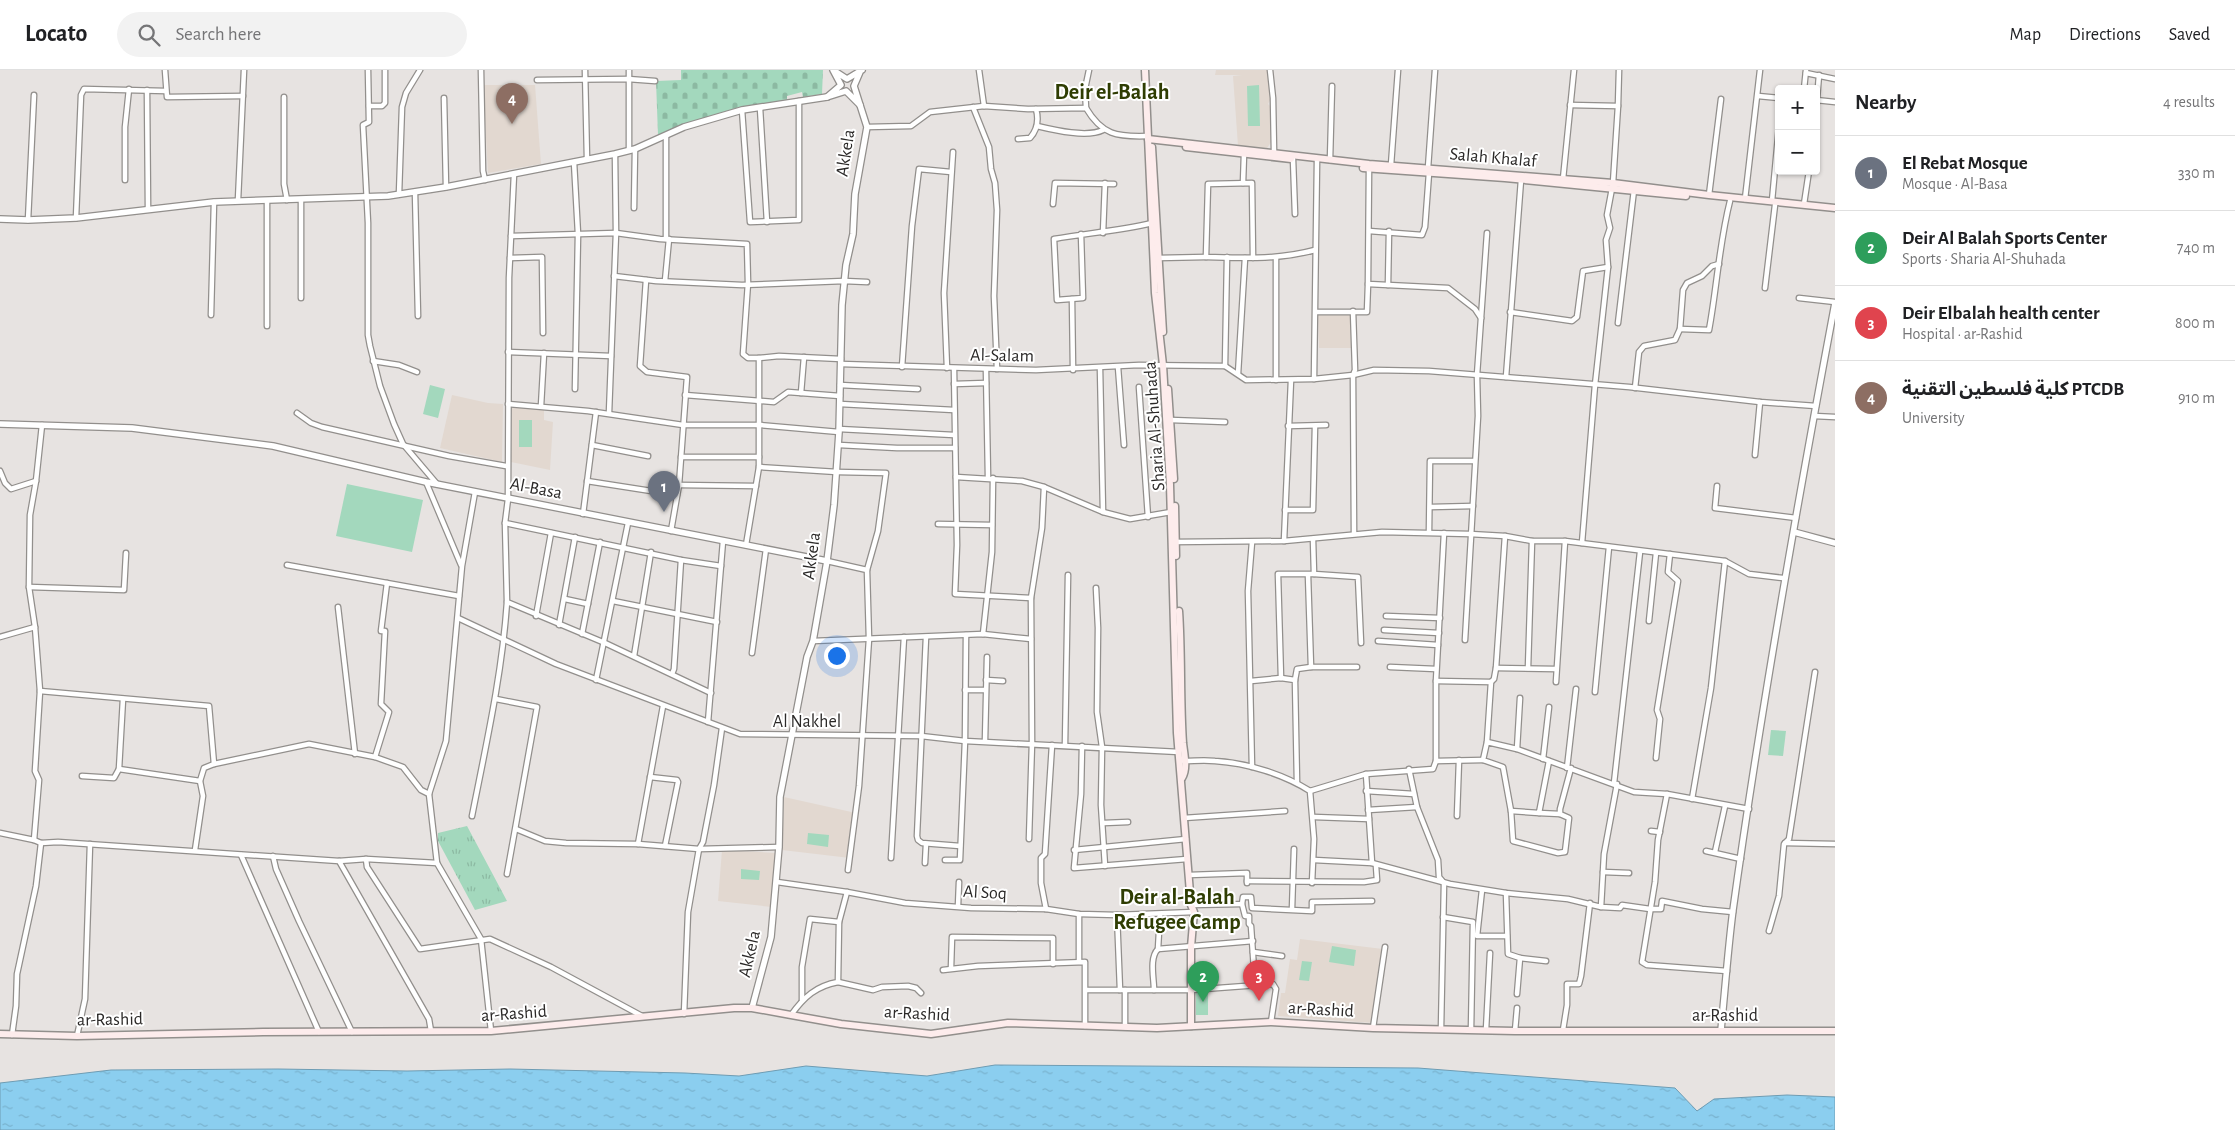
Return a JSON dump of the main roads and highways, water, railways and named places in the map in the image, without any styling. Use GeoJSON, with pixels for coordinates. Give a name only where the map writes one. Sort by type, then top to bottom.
{"type":"FeatureCollection","features":[{"type":"Feature","properties":{"kind":"main road","name":"Sharia Al-Shuhada"},"geometry":{"type":"LineString","coordinates":[[1145,70],[1180,635],[1182,779],[1192,908],[1191,1026]]}},
{"type":"Feature","properties":{"kind":"main road","name":"Sharia Al-Shuhada"},"geometry":{"type":"LineString","coordinates":[[1149,70],[1149,140],[1155,293],[1171,420],[1176,634],[1174,684],[1179,752],[1182,760]]}},
{"type":"Feature","properties":{"kind":"main road","name":"Salah Khalaf"},"geometry":{"type":"LineString","coordinates":[[1149,140],[1274,152],[1369,167],[1392,165],[1521,180],[1612,185],[1634,190],[1730,201],[1804,204],[1835,208]]}},
{"type":"Feature","properties":{"kind":"main road","name":"Salah Khalaf"},"geometry":{"type":"LineString","coordinates":[[1149,140],[1244,154],[1369,167],[1563,179],[1746,199],[1835,213]]}},
{"type":"Feature","properties":{"kind":"main road","name":"ar-Rashid"},"geometry":{"type":"LineString","coordinates":[[0,1034],[77,1036],[491,1031],[734,1008],[752,1008],[841,1024],[932,1034],[1008,1024],[1125,1027],[1271,1022],[1373,1028],[1515,1031],[1835,1031]]}},
{"type":"Feature","properties":{"kind":"water"},"geometry":{"type":"Polygon","coordinates":[[[995,1065],[1418,1068],[1675,1088],[1697,1111],[1714,1099],[1787,1095],[1835,1097],[1835,1130],[0,1130],[0,1083],[111,1070],[278,1069],[407,1071],[510,1069],[739,1076],[806,1066],[927,1076],[995,1065]]]}},
{"type":"Feature","properties":{"kind":"place","name":"كلية فلسطين التقنية PTCDB"},"geometry":{"type":"Point","coordinates":[512,124]}},
{"type":"Feature","properties":{"kind":"place","name":"El Rebat Mosque"},"geometry":{"type":"Point","coordinates":[664,512]}},
{"type":"Feature","properties":{"kind":"place","name":"Deir Elbalah health center"},"geometry":{"type":"Point","coordinates":[1259,1001]}},
{"type":"Feature","properties":{"kind":"place","name":"Deir Al Balah Sports Center"},"geometry":{"type":"Point","coordinates":[1203,1002]}},
{"type":"Feature","properties":{"kind":"district","name":"Deir el-Balah"},"geometry":{"type":"Point","coordinates":[1112,92]}},
{"type":"Feature","properties":{"kind":"district","name":"Deir al-Balah Refugee Camp"},"geometry":{"type":"Point","coordinates":[1177,910]}}]}
